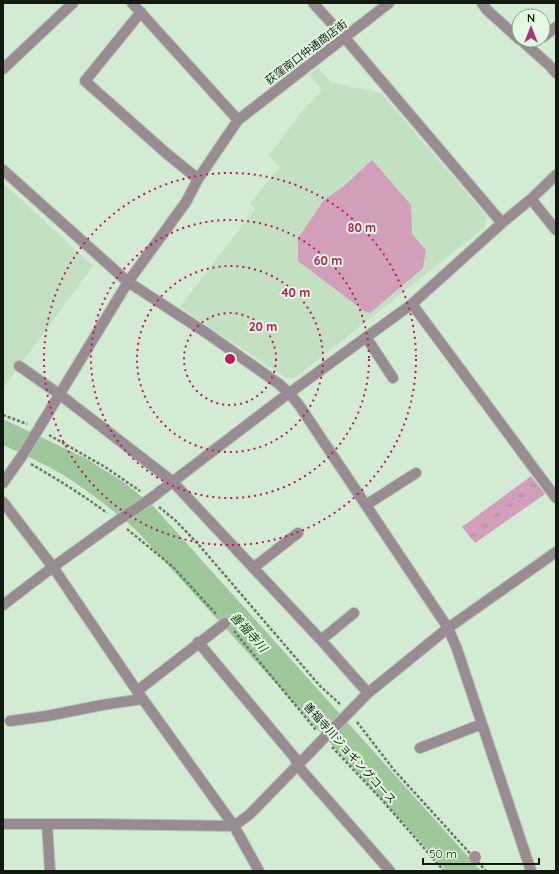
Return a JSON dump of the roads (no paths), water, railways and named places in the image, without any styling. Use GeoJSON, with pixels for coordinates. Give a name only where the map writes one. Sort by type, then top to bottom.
{"type":"FeatureCollection","features":[{"type":"Feature","properties":{"kind":"street"},"geometry":{"type":"LineString","coordinates":[[3,69],[73,3]]}},
{"type":"Feature","properties":{"kind":"street"},"geometry":{"type":"LineString","coordinates":[[132,3],[238,120]]}},
{"type":"Feature","properties":{"kind":"street"},"geometry":{"type":"LineString","coordinates":[[312,3],[345,38],[502,223]]}},
{"type":"Feature","properties":{"kind":"street","name":"荻窪南口仲通商店街"},"geometry":{"type":"LineString","coordinates":[[3,483],[21,457],[128,282],[186,202],[198,178],[238,120],[272,92],[345,38],[389,3]]}},
{"type":"Feature","properties":{"kind":"street"},"geometry":{"type":"LineString","coordinates":[[482,3],[487,10],[511,31]]}},
{"type":"Feature","properties":{"kind":"street"},"geometry":{"type":"LineString","coordinates":[[141,12],[85,81],[166,153],[198,178]]}},
{"type":"Feature","properties":{"kind":"street"},"geometry":{"type":"LineString","coordinates":[[530,48],[556,73]]}},
{"type":"Feature","properties":{"kind":"street"},"geometry":{"type":"LineString","coordinates":[[3,170],[128,282],[208,334],[279,384],[289,393],[448,628],[457,650],[531,871]]}},
{"type":"Feature","properties":{"kind":"street"},"geometry":{"type":"LineString","coordinates":[[3,605],[289,393],[412,304],[556,175]]}},
{"type":"Feature","properties":{"kind":"street"},"geometry":{"type":"LineString","coordinates":[[531,199],[556,230]]}},
{"type":"Feature","properties":{"kind":"street"},"geometry":{"type":"LineString","coordinates":[[412,304],[556,498]]}},
{"type":"Feature","properties":{"kind":"street"},"geometry":{"type":"LineString","coordinates":[[366,338],[393,378]]}},
{"type":"Feature","properties":{"kind":"street"},"geometry":{"type":"LineString","coordinates":[[19,366],[59,394],[172,481],[321,640],[368,693]]}},
{"type":"Feature","properties":{"kind":"street"},"geometry":{"type":"LineString","coordinates":[[366,506],[416,473]]}},
{"type":"Feature","properties":{"kind":"street"},"geometry":{"type":"LineString","coordinates":[[3,502],[53,567],[140,695],[234,826],[259,871]]}},
{"type":"Feature","properties":{"kind":"street"},"geometry":{"type":"LineString","coordinates":[[253,568],[298,533]]}},
{"type":"Feature","properties":{"kind":"street"},"geometry":{"type":"LineString","coordinates":[[3,824],[234,826],[250,814],[368,693],[448,628],[556,552]]}},
{"type":"Feature","properties":{"kind":"street"},"geometry":{"type":"LineString","coordinates":[[321,640],[354,613]]}},
{"type":"Feature","properties":{"kind":"street"},"geometry":{"type":"LineString","coordinates":[[10,721],[47,716],[102,705],[140,695],[198,642],[225,623]]}},
{"type":"Feature","properties":{"kind":"street"},"geometry":{"type":"LineString","coordinates":[[198,642],[296,758],[297,765],[390,871]]}},
{"type":"Feature","properties":{"kind":"street"},"geometry":{"type":"LineString","coordinates":[[420,748],[482,724]]}},
{"type":"Feature","properties":{"kind":"street"},"geometry":{"type":"LineString","coordinates":[[47,824],[50,871]]}},
{"type":"Feature","properties":{"kind":"water","name":"善福寺川"},"geometry":{"type":"Polygon","coordinates":[[[3,419],[87,459],[125,483],[154,507],[481,871],[447,871],[135,529],[82,487],[57,471],[3,445],[3,419]]]}}]}
